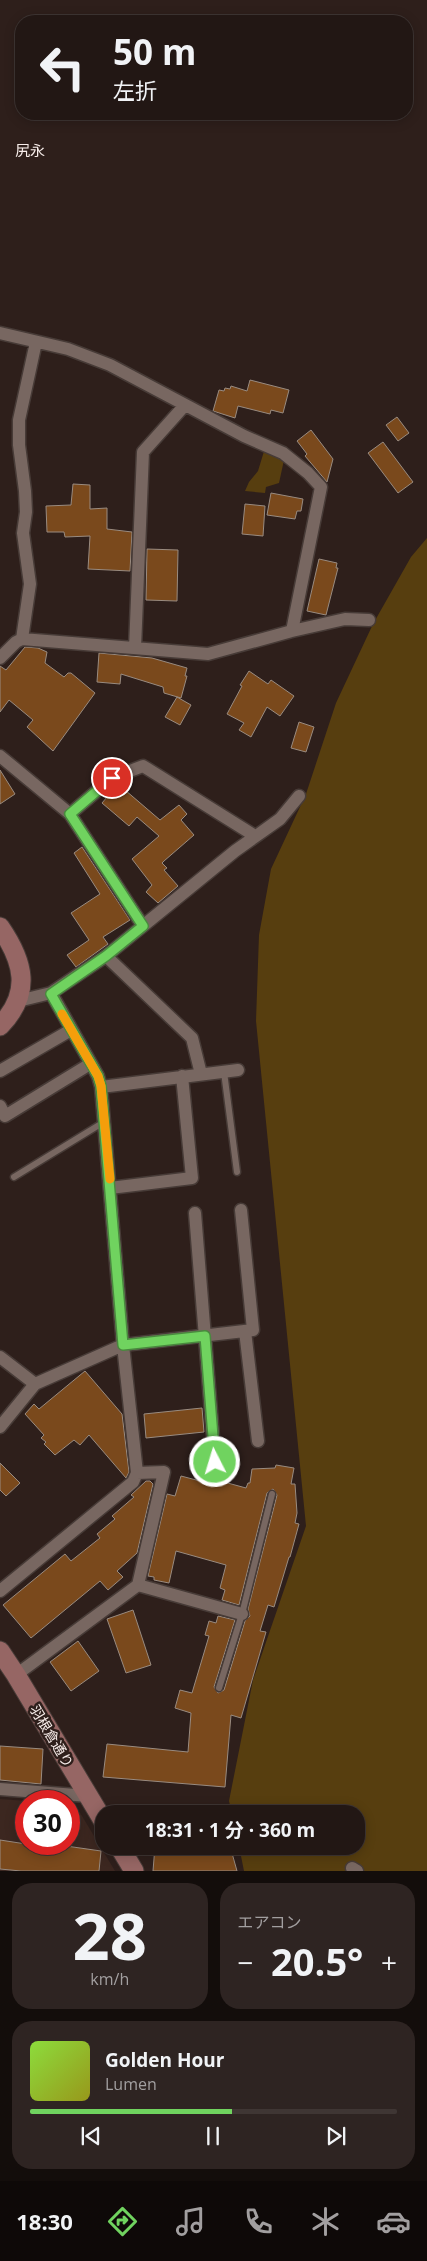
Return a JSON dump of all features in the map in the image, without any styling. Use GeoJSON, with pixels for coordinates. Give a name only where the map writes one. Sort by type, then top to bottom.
{"type":"FeatureCollection","features":[{"type":"Feature","properties":{"kind":"street"},"geometry":{"type":"LineString","coordinates":[[0,333],[89,356],[244,436],[283,453],[308,473],[321,487],[292,630]]}},
{"type":"Feature","properties":{"kind":"street"},"geometry":{"type":"LineString","coordinates":[[22,639],[30,584],[23,533],[26,498],[19,444],[19,420],[36,342]]}},
{"type":"Feature","properties":{"kind":"street"},"geometry":{"type":"LineString","coordinates":[[135,648],[143,452],[186,405]]}},
{"type":"Feature","properties":{"kind":"street"},"geometry":{"type":"LineString","coordinates":[[0,658],[16,642],[22,639],[208,654],[292,630],[345,619],[369,620]]}},
{"type":"Feature","properties":{"kind":"street"},"geometry":{"type":"LineString","coordinates":[[0,756],[70,814],[143,926]]}},
{"type":"Feature","properties":{"kind":"street"},"geometry":{"type":"LineString","coordinates":[[70,814],[112,778],[143,766],[255,836]]}},
{"type":"Feature","properties":{"kind":"street"},"geometry":{"type":"LineString","coordinates":[[18,1001],[51,994],[106,956],[280,818],[299,796]]}},
{"type":"Feature","properties":{"kind":"street"},"geometry":{"type":"LineString","coordinates":[[0,926],[16,952],[21,969],[22,985],[18,1001],[9,1017],[0,1026]]}},
{"type":"Feature","properties":{"kind":"street"},"geometry":{"type":"LineString","coordinates":[[106,956],[192,1038],[201,1074]]}},
{"type":"Feature","properties":{"kind":"street"},"geometry":{"type":"LineString","coordinates":[[0,1591],[133,1482],[137,1473],[123,1345],[101,1086],[98,1076],[51,994]]}},
{"type":"Feature","properties":{"kind":"street"},"geometry":{"type":"LineString","coordinates":[[0,1071],[71,1030]]}},
{"type":"Feature","properties":{"kind":"street"},"geometry":{"type":"LineString","coordinates":[[0,1106],[5,1116],[90,1064]]}},
{"type":"Feature","properties":{"kind":"street"},"geometry":{"type":"LineString","coordinates":[[101,1086],[238,1070]]}},
{"type":"Feature","properties":{"kind":"street"},"geometry":{"type":"LineString","coordinates":[[110,1188],[192,1178],[182,1076]]}},
{"type":"Feature","properties":{"kind":"street"},"geometry":{"type":"LineString","coordinates":[[0,1427],[35,1384],[123,1345],[253,1330],[241,1210]]}},
{"type":"Feature","properties":{"kind":"street"},"geometry":{"type":"LineString","coordinates":[[195,1214],[215,1462]]}},
{"type":"Feature","properties":{"kind":"street"},"geometry":{"type":"LineString","coordinates":[[245,1332],[258,1440]]}},
{"type":"Feature","properties":{"kind":"street"},"geometry":{"type":"LineString","coordinates":[[0,1357],[35,1384]]}},
{"type":"Feature","properties":{"kind":"street"},"geometry":{"type":"LineString","coordinates":[[16,1675],[138,1584],[164,1472],[137,1473]]}},
{"type":"Feature","properties":{"kind":"street"},"geometry":{"type":"LineString","coordinates":[[138,1584],[242,1614]]}},
{"type":"Feature","properties":{"kind":"street","name":"羽根倉通り"},"geometry":{"type":"LineString","coordinates":[[0,1651],[95,1807]]}},
{"type":"Feature","properties":{"kind":"street"},"geometry":{"type":"LineString","coordinates":[[0,1789],[88,1796]]}},
{"type":"Feature","properties":{"kind":"street"},"geometry":{"type":"LineString","coordinates":[[124,1855],[134,1871]]}},
{"type":"Feature","properties":{"kind":"lane"},"geometry":{"type":"LineString","coordinates":[[224,1072],[237,1172]]}},
{"type":"Feature","properties":{"kind":"lane"},"geometry":{"type":"LineString","coordinates":[[14,1177],[104,1122]]}},
{"type":"Feature","properties":{"kind":"lane"},"geometry":{"type":"LineString","coordinates":[[219,1688],[242,1614],[272,1494]]}},
{"type":"Feature","properties":{"kind":"shaded area"},"geometry":{"type":"Polygon","coordinates":[[[265,448],[284,460],[279,483],[266,487],[265,493],[245,491],[249,482],[258,471],[265,448]]]}},
{"type":"Feature","properties":{"kind":"shaded area"},"geometry":{"type":"Polygon","coordinates":[[[427,538],[427,1871],[244,1871],[241,1855],[365,1855],[365,1805],[230,1805],[229,1801],[253,1680],[306,1526],[256,1021],[259,935],[271,869],[306,794],[336,703],[373,624],[411,557],[427,538]]]}},
{"type":"Feature","properties":{"kind":"shaded area"},"geometry":{"type":"Polygon","coordinates":[[[0,1799],[15,1800],[15,1855],[80,1855],[80,1813],[95,1838],[95,1855],[105,1855],[115,1871],[0,1871],[0,1799]]]}},
{"type":"Feature","properties":{"kind":"building"},"geometry":{"type":"Polygon","coordinates":[[[250,380],[289,390],[283,413],[271,410],[270,414],[238,406],[235,418],[213,411],[219,390],[230,389],[231,386],[247,391],[250,380]]]}},
{"type":"Feature","properties":{"kind":"building"},"geometry":{"type":"Polygon","coordinates":[[[397,417],[409,433],[398,441],[386,425],[397,417]]]}},
{"type":"Feature","properties":{"kind":"building"},"geometry":{"type":"Polygon","coordinates":[[[311,430],[333,459],[327,482],[305,456],[307,454],[297,441],[311,430]]]}},
{"type":"Feature","properties":{"kind":"building"},"geometry":{"type":"Polygon","coordinates":[[[383,442],[413,482],[398,493],[368,453],[383,442]]]}},
{"type":"Feature","properties":{"kind":"building"},"geometry":{"type":"Polygon","coordinates":[[[73,484],[90,485],[90,509],[107,508],[107,529],[132,532],[130,571],[88,569],[90,536],[65,537],[64,532],[47,532],[46,506],[71,505],[73,484]]]}},
{"type":"Feature","properties":{"kind":"building"},"geometry":{"type":"Polygon","coordinates":[[[271,493],[303,499],[301,511],[297,511],[295,519],[267,515],[271,493]]]}},
{"type":"Feature","properties":{"kind":"building"},"geometry":{"type":"Polygon","coordinates":[[[245,504],[265,506],[263,536],[242,534],[245,504]]]}},
{"type":"Feature","properties":{"kind":"building"},"geometry":{"type":"Polygon","coordinates":[[[147,549],[178,550],[177,601],[146,600],[147,549]]]}},
{"type":"Feature","properties":{"kind":"building"},"geometry":{"type":"Polygon","coordinates":[[[319,559],[337,563],[336,568],[338,568],[326,615],[307,611],[319,559]]]}},
{"type":"Feature","properties":{"kind":"building"},"geometry":{"type":"Polygon","coordinates":[[[25,647],[38,648],[47,652],[45,663],[64,677],[71,673],[95,693],[53,751],[27,727],[33,720],[9,700],[0,712],[0,666],[6,670],[25,647]]]}},
{"type":"Feature","properties":{"kind":"building"},"geometry":{"type":"Polygon","coordinates":[[[99,653],[152,658],[187,668],[185,676],[187,676],[181,698],[164,693],[163,687],[121,674],[120,684],[97,682],[99,653]]]}},
{"type":"Feature","properties":{"kind":"building"},"geometry":{"type":"Polygon","coordinates":[[[249,671],[268,684],[271,680],[294,696],[280,716],[267,707],[251,737],[239,730],[244,723],[227,714],[242,686],[240,685],[249,671]]]}},
{"type":"Feature","properties":{"kind":"building"},"geometry":{"type":"Polygon","coordinates":[[[177,697],[191,705],[180,725],[165,717],[177,697]]]}},
{"type":"Feature","properties":{"kind":"building"},"geometry":{"type":"Polygon","coordinates":[[[299,722],[314,727],[306,752],[291,748],[299,722]]]}},
{"type":"Feature","properties":{"kind":"building"},"geometry":{"type":"Polygon","coordinates":[[[0,770],[15,794],[0,804],[0,770]]]}},
{"type":"Feature","properties":{"kind":"building"},"geometry":{"type":"Polygon","coordinates":[[[118,784],[160,820],[179,805],[187,814],[181,820],[194,835],[162,863],[167,868],[164,870],[178,886],[158,903],[146,892],[152,885],[132,859],[159,836],[137,817],[129,826],[102,803],[118,784]]]}},
{"type":"Feature","properties":{"kind":"building"},"geometry":{"type":"Polygon","coordinates":[[[82,847],[130,920],[103,937],[108,944],[76,967],[67,955],[89,940],[71,913],[100,894],[74,853],[82,847]]]}},
{"type":"Feature","properties":{"kind":"building"},"geometry":{"type":"Polygon","coordinates":[[[85,1371],[122,1414],[129,1472],[126,1478],[89,1435],[80,1445],[74,1440],[55,1455],[44,1444],[46,1442],[41,1438],[44,1435],[25,1414],[34,1404],[39,1409],[85,1371]]]}},
{"type":"Feature","properties":{"kind":"building"},"geometry":{"type":"Polygon","coordinates":[[[202,1408],[204,1432],[146,1438],[144,1414],[202,1408]]]}},
{"type":"Feature","properties":{"kind":"building"},"geometry":{"type":"Polygon","coordinates":[[[0,1463],[20,1483],[6,1496],[0,1490],[0,1463]]]}},
{"type":"Feature","properties":{"kind":"building"},"geometry":{"type":"Polygon","coordinates":[[[276,1465],[294,1468],[291,1484],[295,1484],[297,1513],[295,1523],[299,1524],[274,1607],[268,1605],[260,1631],[266,1632],[241,1718],[231,1715],[225,1787],[103,1777],[107,1744],[188,1752],[191,1713],[175,1708],[180,1690],[192,1693],[209,1636],[205,1635],[209,1621],[216,1623],[218,1616],[235,1620],[214,1687],[218,1693],[224,1690],[245,1621],[250,1616],[248,1609],[277,1495],[273,1489],[267,1493],[239,1605],[222,1600],[225,1590],[220,1588],[226,1565],[176,1551],[169,1583],[154,1580],[154,1577],[148,1576],[167,1494],[175,1496],[181,1476],[200,1481],[202,1476],[246,1488],[248,1483],[250,1483],[252,1469],[275,1468],[276,1465]]]}},
{"type":"Feature","properties":{"kind":"building"},"geometry":{"type":"Polygon","coordinates":[[[146,1481],[150,1481],[153,1484],[137,1553],[117,1571],[123,1577],[108,1590],[100,1581],[31,1638],[3,1605],[65,1554],[71,1561],[100,1538],[97,1534],[115,1519],[112,1516],[134,1497],[131,1495],[146,1481]]]}},
{"type":"Feature","properties":{"kind":"building"},"geometry":{"type":"Polygon","coordinates":[[[133,1610],[151,1665],[126,1673],[107,1619],[133,1610]]]}},
{"type":"Feature","properties":{"kind":"building"},"geometry":{"type":"Polygon","coordinates":[[[78,1641],[99,1671],[71,1691],[50,1662],[78,1641]]]}},
{"type":"Feature","properties":{"kind":"building"},"geometry":{"type":"Polygon","coordinates":[[[0,1746],[43,1749],[41,1784],[0,1780],[0,1746]]]}},
{"type":"Feature","properties":{"kind":"building"},"geometry":{"type":"Polygon","coordinates":[[[0,1840],[15,1842],[15,1855],[80,1855],[80,1848],[95,1850],[95,1855],[101,1855],[99,1871],[21,1871],[0,1869],[0,1840]]]}},
{"type":"Feature","properties":{"kind":"building"},"geometry":{"type":"Polygon","coordinates":[[[154,1855],[233,1855],[237,1871],[153,1871],[154,1855]]]}},
{"type":"Feature","properties":{"kind":"slow traffic"},"geometry":{"type":"LineString","coordinates":[[62,1014],[98,1076],[101,1086],[110,1179]]}},
{"type":"Feature","properties":{"kind":"district","name":"尻永"},"geometry":{"type":"Point","coordinates":[30,150]}},
{"type":"Feature","properties":{"kind":"route"},"geometry":{"type":"LineString","coordinates":[[112,778],[70,814],[143,926],[106,956],[51,994],[98,1076],[101,1086],[123,1345],[205,1336],[215,1462]]}}]}
